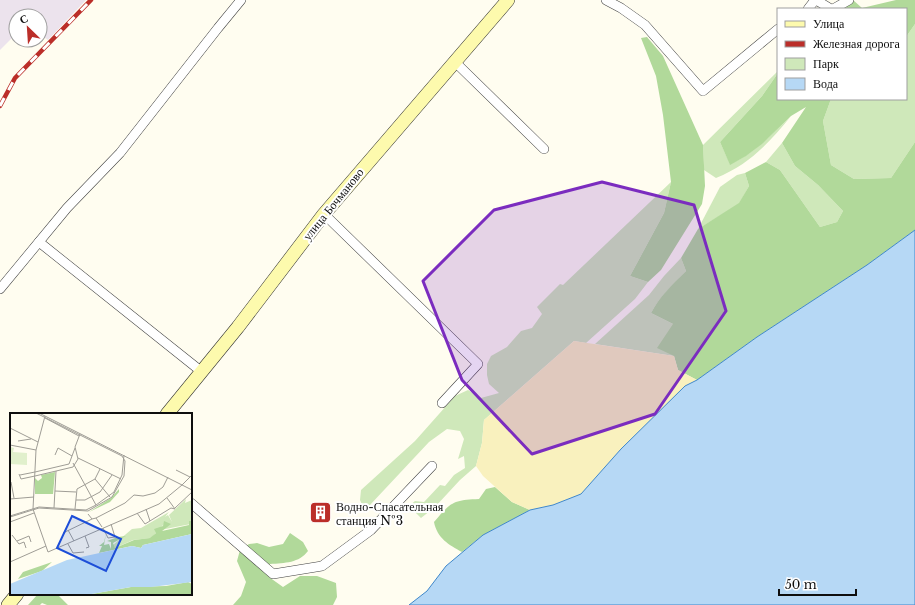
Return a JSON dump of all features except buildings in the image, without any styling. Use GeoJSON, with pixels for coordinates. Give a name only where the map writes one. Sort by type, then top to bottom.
{"type":"FeatureCollection","features":[{"type":"Feature","properties":{"kind":"main road","name":"улица Бочманово"},"geometry":{"type":"LineString","coordinates":[[168,413],[202,372],[324,214],[508,0]]}},
{"type":"Feature","properties":{"kind":"main road"},"geometry":{"type":"LineString","coordinates":[[8,605],[16,595]]}},
{"type":"Feature","properties":{"kind":"street"},"geometry":{"type":"LineString","coordinates":[[0,289],[67,208],[120,153],[241,0]]}},
{"type":"Feature","properties":{"kind":"street"},"geometry":{"type":"LineString","coordinates":[[606,0],[621,8],[645,25],[703,92],[777,30]]}},
{"type":"Feature","properties":{"kind":"street"},"geometry":{"type":"LineString","coordinates":[[809,8],[816,0],[830,8]]}},
{"type":"Feature","properties":{"kind":"street"},"geometry":{"type":"LineString","coordinates":[[834,8],[849,0]]}},
{"type":"Feature","properties":{"kind":"street"},"geometry":{"type":"LineString","coordinates":[[455,62],[544,149]]}},
{"type":"Feature","properties":{"kind":"street"},"geometry":{"type":"LineString","coordinates":[[324,214],[478,364],[442,403]]}},
{"type":"Feature","properties":{"kind":"street"},"geometry":{"type":"LineString","coordinates":[[39,242],[202,372]]}},
{"type":"Feature","properties":{"kind":"street"},"geometry":{"type":"LineString","coordinates":[[192,504],[273,574],[322,566],[371,530],[432,466]]}},
{"type":"Feature","properties":{"kind":"highlighted area"},"geometry":{"type":"Polygon","coordinates":[[[602,182],[694,205],[726,311],[655,414],[532,454],[462,380],[423,281],[494,210],[602,182]]]}},
{"type":"Feature","properties":{"kind":"shaded area"},"geometry":{"type":"Polygon","coordinates":[[[0,0],[86,0],[48,40],[48,8],[8,8],[8,42],[0,50],[0,0]]]}},
{"type":"Feature","properties":{"kind":"green space"},"geometry":{"type":"Polygon","coordinates":[[[853,0],[862,8],[844,8],[853,0]]]}},
{"type":"Feature","properties":{"kind":"green space"},"geometry":{"type":"Polygon","coordinates":[[[896,0],[915,0],[915,24],[907,36],[907,8],[862,8],[896,0]]]}},
{"type":"Feature","properties":{"kind":"green space"},"geometry":{"type":"Polygon","coordinates":[[[915,24],[915,142],[891,178],[854,179],[831,165],[823,121],[831,100],[907,100],[907,36],[915,24]]]}},
{"type":"Feature","properties":{"kind":"green space"},"geometry":{"type":"Polygon","coordinates":[[[647,37],[663,56],[703,145],[705,186],[702,204],[661,270],[648,282],[630,276],[664,213],[671,182],[663,115],[656,76],[641,38],[647,37]]]}},
{"type":"Feature","properties":{"kind":"green space"},"geometry":{"type":"Polygon","coordinates":[[[777,72],[777,74],[762,96],[720,142],[730,164],[739,160],[755,149],[791,116],[758,152],[739,167],[716,178],[704,170],[703,145],[777,72]]]}},
{"type":"Feature","properties":{"kind":"green space"},"geometry":{"type":"Polygon","coordinates":[[[777,74],[777,100],[831,100],[823,121],[831,165],[854,179],[891,178],[915,142],[915,230],[867,265],[757,337],[697,380],[678,370],[674,356],[657,348],[673,324],[651,313],[662,296],[686,271],[681,258],[698,229],[739,203],[749,186],[745,173],[766,162],[780,170],[820,227],[837,222],[843,211],[818,185],[795,166],[782,143],[806,107],[791,116],[762,144],[746,156],[730,165],[720,142],[762,96],[777,74]]]}},
{"type":"Feature","properties":{"kind":"green space"},"geometry":{"type":"Polygon","coordinates":[[[782,143],[795,166],[818,185],[843,211],[837,222],[820,227],[780,170],[766,162],[782,143]]]}},
{"type":"Feature","properties":{"kind":"green space"},"geometry":{"type":"Polygon","coordinates":[[[745,173],[749,186],[739,204],[698,229],[720,187],[737,175],[745,173]]]}},
{"type":"Feature","properties":{"kind":"green space"},"geometry":{"type":"Polygon","coordinates":[[[671,182],[664,213],[630,276],[648,282],[635,299],[586,343],[574,341],[484,420],[482,443],[476,466],[460,480],[435,507],[421,518],[409,506],[415,501],[424,502],[440,485],[445,486],[454,475],[465,468],[464,456],[458,459],[464,439],[460,431],[447,429],[429,442],[370,505],[363,507],[360,500],[361,490],[415,441],[455,396],[468,390],[481,398],[499,393],[489,384],[487,375],[487,364],[491,356],[507,347],[521,331],[532,328],[542,314],[537,307],[560,284],[563,285],[671,182]]]}},
{"type":"Feature","properties":{"kind":"green space"},"geometry":{"type":"Polygon","coordinates":[[[681,258],[686,271],[662,296],[651,313],[673,324],[674,356],[595,344],[649,295],[681,258]]]}},
{"type":"Feature","properties":{"kind":"green space"},"geometry":{"type":"Polygon","coordinates":[[[495,487],[512,502],[530,510],[483,535],[462,552],[441,537],[434,522],[449,506],[458,501],[479,499],[486,489],[495,487]]]}},
{"type":"Feature","properties":{"kind":"green space"},"geometry":{"type":"Polygon","coordinates":[[[290,533],[303,542],[308,551],[296,560],[286,563],[270,564],[269,577],[283,587],[300,576],[317,576],[336,583],[337,597],[333,605],[233,605],[241,596],[246,582],[237,561],[240,550],[249,544],[257,543],[269,547],[283,544],[290,533]]]}},
{"type":"Feature","properties":{"kind":"green space"},"geometry":{"type":"Polygon","coordinates":[[[37,595],[58,595],[68,605],[47,605],[42,603],[40,605],[28,605],[37,595]]]}},
{"type":"Feature","properties":{"kind":"sand"},"geometry":{"type":"Polygon","coordinates":[[[574,341],[674,356],[678,370],[697,380],[685,386],[621,449],[581,494],[553,505],[530,510],[512,502],[483,476],[476,466],[482,443],[484,420],[574,341]]]}},
{"type":"Feature","properties":{"kind":"water"},"geometry":{"type":"Polygon","coordinates":[[[915,230],[915,605],[409,605],[427,591],[446,566],[483,535],[530,510],[553,505],[581,494],[621,449],[685,386],[697,380],[757,337],[867,265],[915,230]]]}},
{"type":"Feature","properties":{"kind":"railway"},"geometry":{"type":"LineString","coordinates":[[0,106],[15,78],[91,0]]}},
{"type":"Feature","properties":{"kind":"place","name":"Водно-Спасательная станция №3"},"geometry":{"type":"Point","coordinates":[321,513]}}]}
